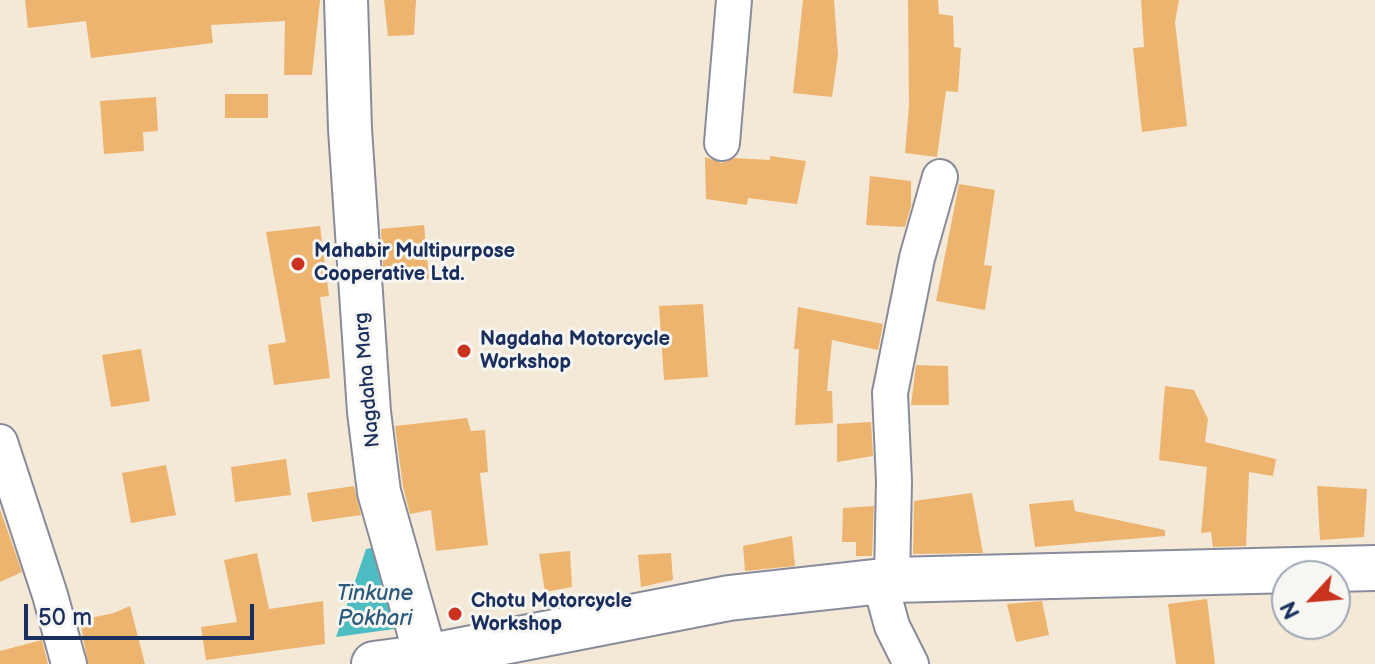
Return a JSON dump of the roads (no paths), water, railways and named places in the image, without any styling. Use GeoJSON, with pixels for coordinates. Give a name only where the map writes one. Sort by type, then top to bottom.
{"type":"FeatureCollection","features":[{"type":"Feature","properties":{"kind":"main road"},"geometry":{"type":"LineString","coordinates":[[374,664],[426,657],[729,598],[886,581],[1375,568]]}},
{"type":"Feature","properties":{"kind":"street","name":"Nagdaha Marg"},"geometry":{"type":"LineString","coordinates":[[346,0],[351,144],[369,412],[379,492],[426,657]]}},
{"type":"Feature","properties":{"kind":"street"},"geometry":{"type":"LineString","coordinates":[[722,143],[734,0]]}},
{"type":"Feature","properties":{"kind":"street"},"geometry":{"type":"LineString","coordinates":[[911,664],[892,626],[886,581],[894,481],[890,393],[917,258],[940,177]]}},
{"type":"Feature","properties":{"kind":"street"},"geometry":{"type":"LineString","coordinates":[[0,442],[69,664]]}},
{"type":"Feature","properties":{"kind":"water","name":"Tinkune Pokhari"},"geometry":{"type":"Polygon","coordinates":[[[383,546],[409,627],[336,637],[366,549],[383,546]]]}},
{"type":"Feature","properties":{"kind":"place","name":"Mahabir Multipurpose Cooperative Ltd."},"geometry":{"type":"Point","coordinates":[298,264]}},
{"type":"Feature","properties":{"kind":"place","name":"Nagdaha Motorcycle Workshop"},"geometry":{"type":"Point","coordinates":[464,351]}},
{"type":"Feature","properties":{"kind":"place","name":"Chotu Motorcycle Workshop"},"geometry":{"type":"Point","coordinates":[455,614]}}]}
